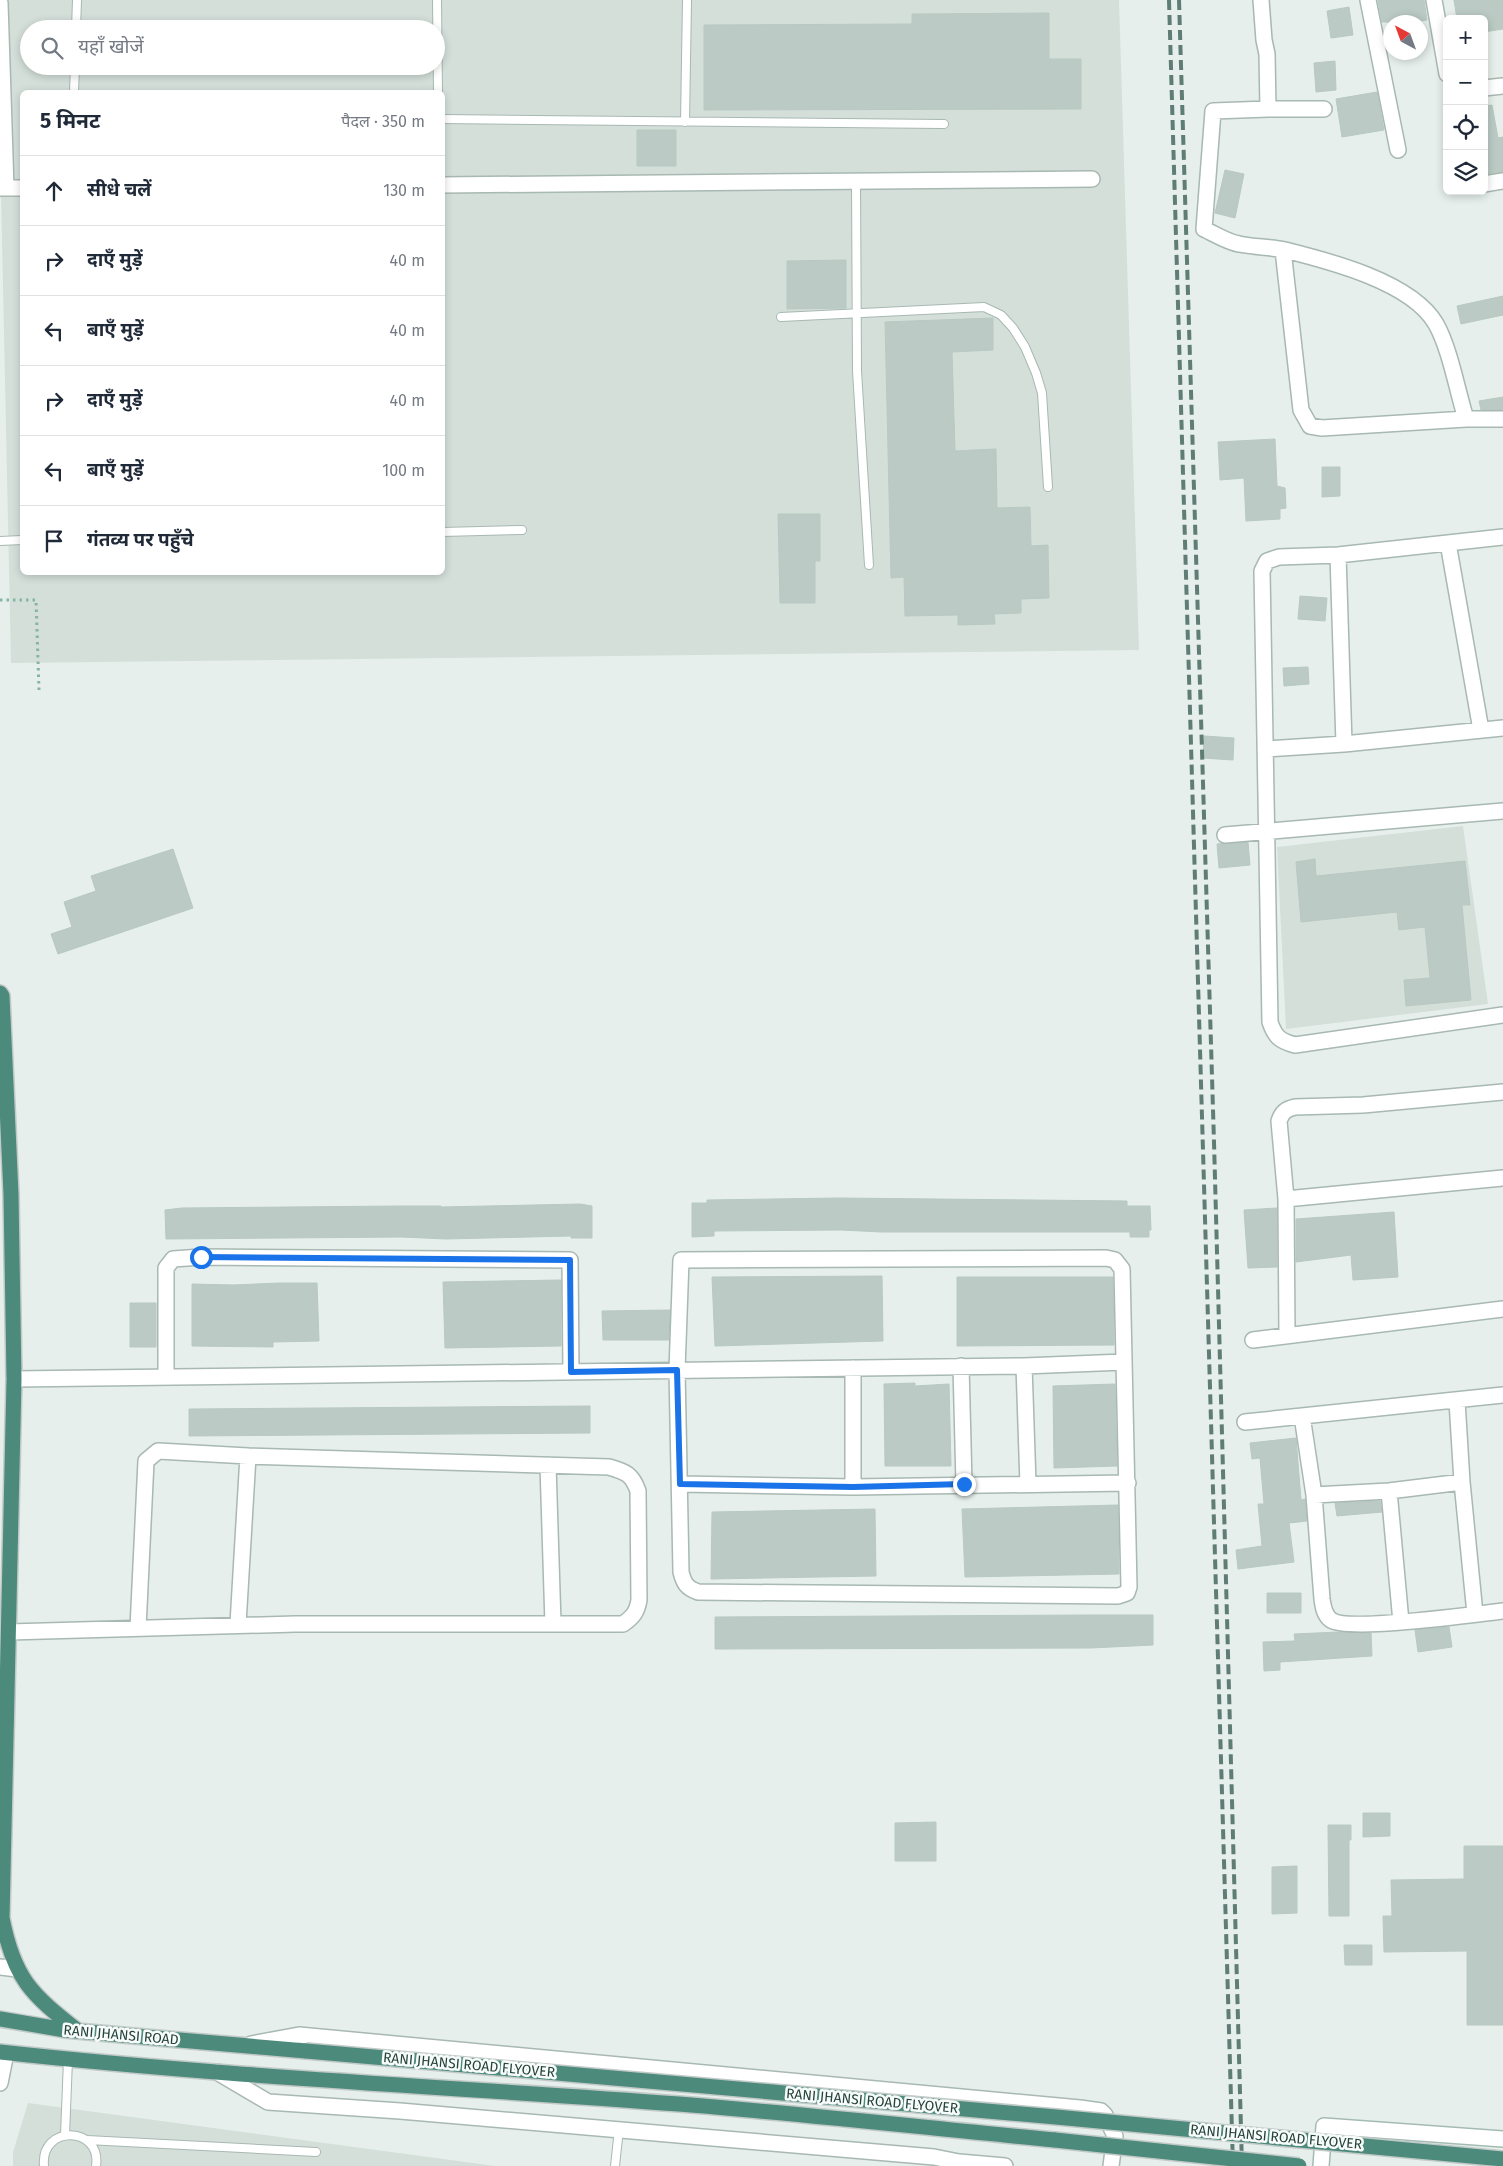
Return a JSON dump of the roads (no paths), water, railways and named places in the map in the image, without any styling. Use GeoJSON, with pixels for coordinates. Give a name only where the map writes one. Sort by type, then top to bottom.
{"type":"FeatureCollection","features":[{"type":"Feature","properties":{"kind":"highway"},"geometry":{"type":"LineString","coordinates":[[0,993],[2,996],[11,1194],[14,1379],[2,1918],[11,1956],[17,1969],[34,1993],[78,2031]]}},
{"type":"Feature","properties":{"kind":"highway"},"geometry":{"type":"LineString","coordinates":[[0,1176],[11,1194]]}},
{"type":"Feature","properties":{"kind":"highway","name":"RANI JHANSI ROAD"},"geometry":{"type":"LineString","coordinates":[[0,2019],[78,2031],[242,2046]]}},
{"type":"Feature","properties":{"kind":"highway","name":"RANI JHANSI ROAD FLYOVER"},"geometry":{"type":"LineString","coordinates":[[242,2046],[1056,2117],[1503,2159]]}},
{"type":"Feature","properties":{"kind":"highway","name":"RANI JHANSI ROAD FLYOVER"},"geometry":{"type":"LineString","coordinates":[[3,2052],[68,2060],[217,2072],[681,2104],[1055,2140],[1299,2166]]}},
{"type":"Feature","properties":{"kind":"street"},"geometry":{"type":"LineString","coordinates":[[1261,0],[1264,40],[1268,54],[1268,109]]}},
{"type":"Feature","properties":{"kind":"street"},"geometry":{"type":"LineString","coordinates":[[1368,0],[1398,150]]}},
{"type":"Feature","properties":{"kind":"street"},"geometry":{"type":"LineString","coordinates":[[1434,0],[1445,60]]}},
{"type":"Feature","properties":{"kind":"street"},"geometry":{"type":"LineString","coordinates":[[0,2],[3,188],[20,188]]}},
{"type":"Feature","properties":{"kind":"street"},"geometry":{"type":"LineString","coordinates":[[1488,88],[1503,86]]}},
{"type":"Feature","properties":{"kind":"street"},"geometry":{"type":"LineString","coordinates":[[1324,109],[1213,111],[1204,230],[1237,244],[1283,250],[1368,274],[1420,306],[1435,323],[1443,342],[1466,419]]}},
{"type":"Feature","properties":{"kind":"street"},"geometry":{"type":"LineString","coordinates":[[445,184],[1092,180]]}},
{"type":"Feature","properties":{"kind":"street"},"geometry":{"type":"LineString","coordinates":[[1488,183],[1503,181]]}},
{"type":"Feature","properties":{"kind":"street"},"geometry":{"type":"LineString","coordinates":[[1283,250],[1300,410],[1310,426],[1322,428],[1466,419],[1503,419]]}},
{"type":"Feature","properties":{"kind":"street"},"geometry":{"type":"LineString","coordinates":[[1503,537],[1338,555],[1279,557],[1267,561],[1262,571],[1270,1022],[1274,1034],[1282,1041],[1295,1045],[1503,1014]]}},
{"type":"Feature","properties":{"kind":"street"},"geometry":{"type":"LineString","coordinates":[[1448,543],[1482,730]]}},
{"type":"Feature","properties":{"kind":"street"},"geometry":{"type":"LineString","coordinates":[[1338,555],[1344,744]]}},
{"type":"Feature","properties":{"kind":"street"},"geometry":{"type":"LineString","coordinates":[[1265,749],[1344,744],[1503,728]]}},
{"type":"Feature","properties":{"kind":"street"},"geometry":{"type":"LineString","coordinates":[[1225,835],[1503,811]]}},
{"type":"Feature","properties":{"kind":"street"},"geometry":{"type":"LineString","coordinates":[[1287,1334],[1286,1199],[1279,1121],[1282,1113],[1287,1109],[1303,1107],[1362,1105],[1503,1092]]}},
{"type":"Feature","properties":{"kind":"street"},"geometry":{"type":"LineString","coordinates":[[1286,1199],[1503,1178]]}},
{"type":"Feature","properties":{"kind":"street"},"geometry":{"type":"LineString","coordinates":[[166,1377],[166,1268],[173,1259],[201,1257],[570,1260],[571,1372]]}},
{"type":"Feature","properties":{"kind":"street"},"geometry":{"type":"LineString","coordinates":[[1106,1258],[1115,1260],[1122,1269],[1128,1483],[1129,1587],[1127,1593],[1118,1596],[698,1592],[689,1588],[684,1583],[681,1572],[677,1370],[680,1260],[1106,1258]]}},
{"type":"Feature","properties":{"kind":"street"},"geometry":{"type":"LineString","coordinates":[[1253,1340],[1287,1334],[1503,1309]]}},
{"type":"Feature","properties":{"kind":"street"},"geometry":{"type":"LineString","coordinates":[[14,1379],[1024,1366],[1124,1362]]}},
{"type":"Feature","properties":{"kind":"street"},"geometry":{"type":"LineString","coordinates":[[961,1366],[964,1484]]}},
{"type":"Feature","properties":{"kind":"street"},"geometry":{"type":"LineString","coordinates":[[1024,1366],[1028,1484]]}},
{"type":"Feature","properties":{"kind":"street"},"geometry":{"type":"LineString","coordinates":[[853,1368],[853,1487]]}},
{"type":"Feature","properties":{"kind":"street"},"geometry":{"type":"LineString","coordinates":[[1245,1422],[1503,1396]]}},
{"type":"Feature","properties":{"kind":"street"},"geometry":{"type":"LineString","coordinates":[[1457,1401],[1462,1482],[1475,1614]]}},
{"type":"Feature","properties":{"kind":"street"},"geometry":{"type":"LineString","coordinates":[[1302,1416],[1314,1495],[1324,1611],[1330,1619],[1340,1624],[1401,1622],[1503,1611]]}},
{"type":"Feature","properties":{"kind":"street"},"geometry":{"type":"LineString","coordinates":[[9,1632],[138,1628],[238,1624],[623,1624],[632,1618],[637,1611],[639,1600],[638,1491],[633,1479],[623,1471],[609,1467],[248,1456],[158,1451],[146,1461],[138,1628]]}},
{"type":"Feature","properties":{"kind":"street"},"geometry":{"type":"LineString","coordinates":[[238,1624],[248,1456]]}},
{"type":"Feature","properties":{"kind":"street"},"geometry":{"type":"LineString","coordinates":[[548,1465],[553,1624]]}},
{"type":"Feature","properties":{"kind":"street"},"geometry":{"type":"LineString","coordinates":[[1314,1495],[1389,1491],[1462,1482]]}},
{"type":"Feature","properties":{"kind":"street"},"geometry":{"type":"LineString","coordinates":[[680,1484],[853,1487],[1128,1483]]}},
{"type":"Feature","properties":{"kind":"street"},"geometry":{"type":"LineString","coordinates":[[1389,1491],[1401,1622]]}},
{"type":"Feature","properties":{"kind":"street"},"geometry":{"type":"LineString","coordinates":[[0,1967],[17,1969]]}},
{"type":"Feature","properties":{"kind":"street"},"geometry":{"type":"LineString","coordinates":[[242,2046],[299,2035],[1080,2108],[1101,2111],[1105,2115],[1115,2136],[1110,2166]]}},
{"type":"Feature","properties":{"kind":"street"},"geometry":{"type":"LineString","coordinates":[[0,2083],[3,2052]]}},
{"type":"Feature","properties":{"kind":"street"},"geometry":{"type":"LineString","coordinates":[[217,2072],[268,2102],[619,2129],[934,2157],[959,2164],[1005,2166]]}},
{"type":"Feature","properties":{"kind":"street"},"geometry":{"type":"LineString","coordinates":[[1321,2166],[1324,2126],[1503,2139]]}},
{"type":"Feature","properties":{"kind":"lane"},"geometry":{"type":"LineString","coordinates":[[76,20],[77,0]]}},
{"type":"Feature","properties":{"kind":"lane"},"geometry":{"type":"LineString","coordinates":[[437,0],[437,20]]}},
{"type":"Feature","properties":{"kind":"lane"},"geometry":{"type":"LineString","coordinates":[[685,122],[687,0]]}},
{"type":"Feature","properties":{"kind":"lane"},"geometry":{"type":"LineString","coordinates":[[74,75],[74,90]]}},
{"type":"Feature","properties":{"kind":"lane"},"geometry":{"type":"LineString","coordinates":[[438,75],[438,90]]}},
{"type":"Feature","properties":{"kind":"lane"},"geometry":{"type":"LineString","coordinates":[[445,119],[944,124]]}},
{"type":"Feature","properties":{"kind":"lane"},"geometry":{"type":"LineString","coordinates":[[856,181],[857,372],[869,565]]}},
{"type":"Feature","properties":{"kind":"lane"},"geometry":{"type":"LineString","coordinates":[[781,316],[984,307],[1001,315],[1025,347],[1042,393],[1048,488]]}},
{"type":"Feature","properties":{"kind":"lane"},"geometry":{"type":"LineString","coordinates":[[445,532],[522,530]]}},
{"type":"Feature","properties":{"kind":"lane"},"geometry":{"type":"LineString","coordinates":[[0,541],[20,540]]}},
{"type":"Feature","properties":{"kind":"lane"},"geometry":{"type":"LineString","coordinates":[[65,2135],[68,2060]]}},
{"type":"Feature","properties":{"kind":"lane"},"geometry":{"type":"LineString","coordinates":[[615,2166],[619,2129]]}},
{"type":"Feature","properties":{"kind":"lane"},"geometry":{"type":"LineString","coordinates":[[44,2166],[44,2156],[47,2149],[58,2138],[65,2135],[80,2136],[87,2140],[93,2147],[96,2155],[96,2166]]}},
{"type":"Feature","properties":{"kind":"lane"},"geometry":{"type":"LineString","coordinates":[[87,2140],[316,2152]]}},
{"type":"Feature","properties":{"kind":"railway"},"geometry":{"type":"LineString","coordinates":[[1169,0],[1233,2166]]}},
{"type":"Feature","properties":{"kind":"railway"},"geometry":{"type":"LineString","coordinates":[[1179,0],[1214,1142],[1242,2166]]}}]}
